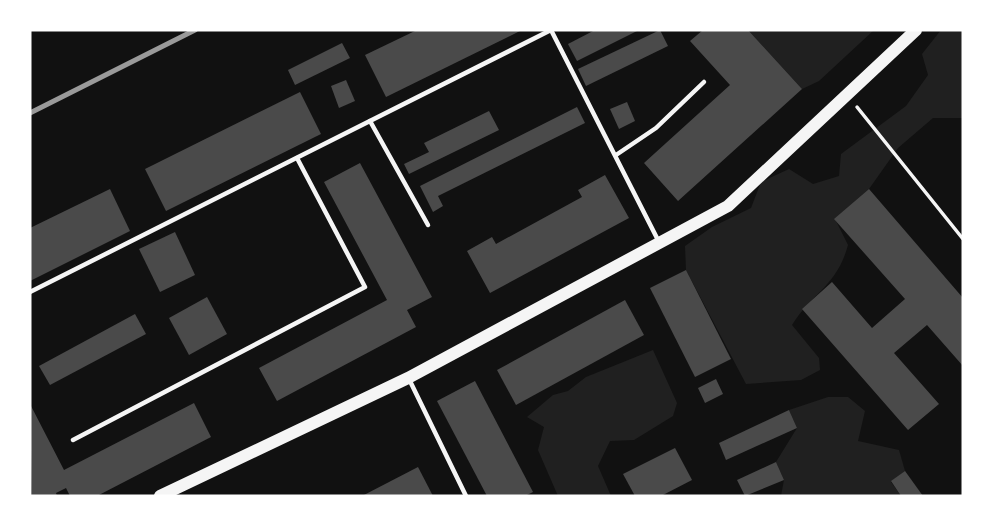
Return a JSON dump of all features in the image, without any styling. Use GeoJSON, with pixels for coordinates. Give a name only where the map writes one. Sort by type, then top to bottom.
{"type":"FeatureCollection","features":[{"type":"Feature","properties":{"kind":"main road"},"geometry":{"type":"LineString","coordinates":[[160,496],[408,378],[728,206],[916,30]]}},
{"type":"Feature","properties":{"kind":"lane"},"geometry":{"type":"LineString","coordinates":[[30,292],[551,30],[659,243]]}},
{"type":"Feature","properties":{"kind":"lane"},"geometry":{"type":"LineString","coordinates":[[616,155],[656,128],[704,82]]}},
{"type":"Feature","properties":{"kind":"lane"},"geometry":{"type":"LineString","coordinates":[[370,121],[428,225]]}},
{"type":"Feature","properties":{"kind":"lane"},"geometry":{"type":"LineString","coordinates":[[73,440],[365,287],[297,158]]}},
{"type":"Feature","properties":{"kind":"lane"},"geometry":{"type":"LineString","coordinates":[[408,378],[466,496]]}},
{"type":"Feature","properties":{"kind":"path"},"geometry":{"type":"LineString","coordinates":[[847,95],[963,239]]}},
{"type":"Feature","properties":{"kind":"shaded area"},"geometry":{"type":"Polygon","coordinates":[[[748,30],[874,30],[819,81],[802,89],[748,30]]]}},
{"type":"Feature","properties":{"kind":"shaded area"},"geometry":{"type":"Polygon","coordinates":[[[941,30],[963,30],[963,118],[933,118],[898,148],[869,189],[835,219],[848,245],[843,259],[831,280],[792,325],[819,358],[820,370],[801,380],[746,384],[686,270],[685,246],[712,227],[751,208],[761,182],[789,169],[813,184],[839,176],[841,154],[906,106],[928,75],[922,54],[941,30]]]}},
{"type":"Feature","properties":{"kind":"shaded area"},"geometry":{"type":"Polygon","coordinates":[[[653,350],[677,403],[673,416],[634,440],[610,441],[598,466],[611,496],[558,496],[538,450],[544,427],[527,417],[553,395],[568,391],[586,377],[653,350]]]}},
{"type":"Feature","properties":{"kind":"shaded area"},"geometry":{"type":"Polygon","coordinates":[[[828,397],[848,397],[865,411],[858,441],[899,450],[905,471],[891,482],[901,496],[781,496],[784,480],[776,462],[797,428],[789,410],[828,397]]]}},
{"type":"Feature","properties":{"kind":"building"},"geometry":{"type":"Polygon","coordinates":[[[417,30],[522,30],[386,97],[365,55],[417,30]]]}},
{"type":"Feature","properties":{"kind":"building"},"geometry":{"type":"Polygon","coordinates":[[[595,30],[639,30],[577,61],[568,44],[595,30]]]}},
{"type":"Feature","properties":{"kind":"building"},"geometry":{"type":"Polygon","coordinates":[[[660,30],[668,46],[586,86],[578,69],[660,30]]]}},
{"type":"Feature","properties":{"kind":"building"},"geometry":{"type":"Polygon","coordinates":[[[703,30],[748,30],[802,89],[678,201],[644,163],[730,85],[690,41],[703,30]]]}},
{"type":"Feature","properties":{"kind":"building"},"geometry":{"type":"Polygon","coordinates":[[[342,43],[350,58],[295,85],[288,70],[342,43]]]}},
{"type":"Feature","properties":{"kind":"building"},"geometry":{"type":"Polygon","coordinates":[[[346,80],[355,101],[339,108],[331,86],[346,80]]]}},
{"type":"Feature","properties":{"kind":"building"},"geometry":{"type":"Polygon","coordinates":[[[300,92],[321,134],[166,211],[145,169],[300,92]]]}},
{"type":"Feature","properties":{"kind":"building"},"geometry":{"type":"Polygon","coordinates":[[[627,102],[635,121],[619,129],[610,109],[627,102]]]}},
{"type":"Feature","properties":{"kind":"building"},"geometry":{"type":"Polygon","coordinates":[[[577,107],[585,123],[438,196],[443,206],[433,212],[420,186],[577,107]]]}},
{"type":"Feature","properties":{"kind":"building"},"geometry":{"type":"Polygon","coordinates":[[[489,111],[499,130],[409,174],[404,164],[429,152],[424,143],[489,111]]]}},
{"type":"Feature","properties":{"kind":"building"},"geometry":{"type":"Polygon","coordinates":[[[360,163],[432,297],[407,310],[416,327],[277,401],[259,368],[387,300],[324,182],[360,163]]]}},
{"type":"Feature","properties":{"kind":"building"},"geometry":{"type":"Polygon","coordinates":[[[605,175],[629,218],[490,293],[467,251],[492,237],[496,244],[582,197],[578,190],[605,175]]]}},
{"type":"Feature","properties":{"kind":"building"},"geometry":{"type":"Polygon","coordinates":[[[110,189],[130,231],[30,281],[30,228],[110,189]]]}},
{"type":"Feature","properties":{"kind":"building"},"geometry":{"type":"Polygon","coordinates":[[[869,189],[963,298],[963,366],[927,325],[894,353],[939,404],[908,430],[802,309],[832,282],[872,328],[905,299],[834,219],[869,189]]]}},
{"type":"Feature","properties":{"kind":"building"},"geometry":{"type":"Polygon","coordinates":[[[175,232],[195,275],[160,292],[139,249],[175,232]]]}},
{"type":"Feature","properties":{"kind":"building"},"geometry":{"type":"Polygon","coordinates":[[[686,270],[731,359],[695,377],[650,288],[686,270]]]}},
{"type":"Feature","properties":{"kind":"building"},"geometry":{"type":"Polygon","coordinates":[[[207,297],[227,334],[189,355],[169,318],[207,297]]]}},
{"type":"Feature","properties":{"kind":"building"},"geometry":{"type":"Polygon","coordinates":[[[625,300],[644,335],[516,405],[497,370],[625,300]]]}},
{"type":"Feature","properties":{"kind":"building"},"geometry":{"type":"Polygon","coordinates":[[[135,314],[146,334],[50,385],[39,366],[135,314]]]}},
{"type":"Feature","properties":{"kind":"building"},"geometry":{"type":"Polygon","coordinates":[[[716,379],[723,394],[705,403],[698,388],[716,379]]]}},
{"type":"Feature","properties":{"kind":"building"},"geometry":{"type":"Polygon","coordinates":[[[475,381],[533,492],[525,496],[487,496],[437,401],[475,381]]]}},
{"type":"Feature","properties":{"kind":"building"},"geometry":{"type":"Polygon","coordinates":[[[194,403],[211,437],[97,496],[70,496],[66,488],[56,493],[57,496],[32,496],[30,404],[64,470],[194,403]]]}},
{"type":"Feature","properties":{"kind":"building"},"geometry":{"type":"Polygon","coordinates":[[[789,410],[797,428],[726,460],[719,443],[789,410]]]}},
{"type":"Feature","properties":{"kind":"building"},"geometry":{"type":"Polygon","coordinates":[[[675,448],[692,480],[661,496],[635,496],[623,474],[675,448]]]}},
{"type":"Feature","properties":{"kind":"building"},"geometry":{"type":"Polygon","coordinates":[[[776,462],[784,480],[745,496],[737,480],[776,462]]]}},
{"type":"Feature","properties":{"kind":"building"},"geometry":{"type":"Polygon","coordinates":[[[418,467],[433,496],[362,496],[418,467]]]}},
{"type":"Feature","properties":{"kind":"building"},"geometry":{"type":"Polygon","coordinates":[[[905,471],[923,496],[901,496],[891,481],[905,471]]]}},
{"type":"Feature","properties":{"kind":"railway"},"geometry":{"type":"LineString","coordinates":[[30,113],[195,30]]}}]}
